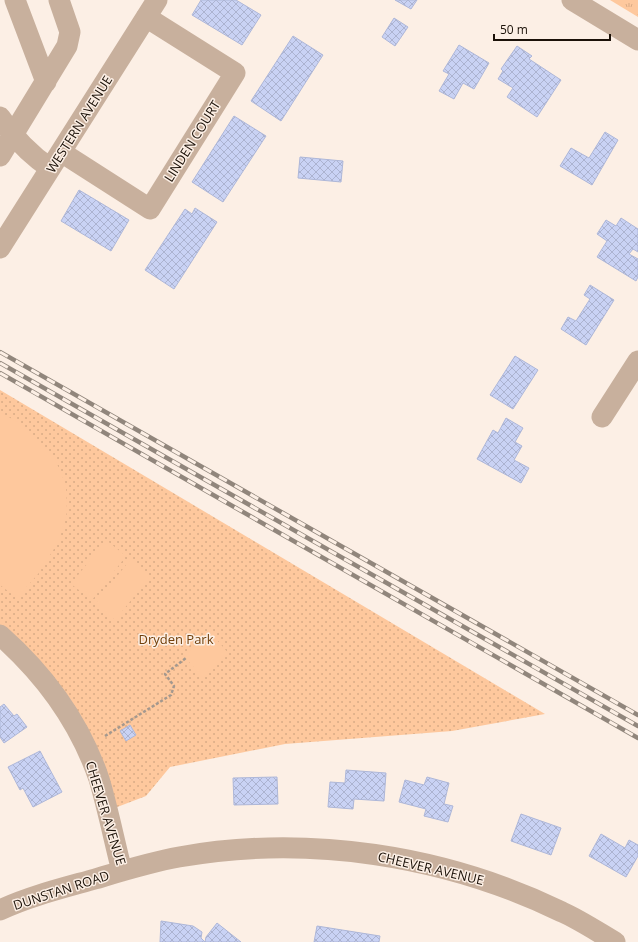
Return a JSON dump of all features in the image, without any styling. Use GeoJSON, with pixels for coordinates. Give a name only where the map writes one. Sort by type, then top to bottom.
{"type":"FeatureCollection","features":[{"type":"Feature","properties":{"kind":"street"},"geometry":{"type":"LineString","coordinates":[[15,0],[46,82]]}},
{"type":"Feature","properties":{"kind":"street"},"geometry":{"type":"LineString","coordinates":[[0,156],[67,46],[70,32],[59,0]]}},
{"type":"Feature","properties":{"kind":"street"},"geometry":{"type":"LineString","coordinates":[[572,0],[638,40]]}},
{"type":"Feature","properties":{"kind":"street","name":"LINDEN COURT"},"geometry":{"type":"LineString","coordinates":[[56,160],[150,209],[235,73],[152,9]]}},
{"type":"Feature","properties":{"kind":"street","name":"WESTERN AVENUE"},"geometry":{"type":"LineString","coordinates":[[0,248],[152,9]]}},
{"type":"Feature","properties":{"kind":"street"},"geometry":{"type":"LineString","coordinates":[[0,117],[12,136],[33,157],[56,160]]}},
{"type":"Feature","properties":{"kind":"street"},"geometry":{"type":"LineString","coordinates":[[602,417],[638,361]]}},
{"type":"Feature","properties":{"kind":"street","name":"CHEEVER AVENUE"},"geometry":{"type":"LineString","coordinates":[[0,635],[18,651],[50,686],[77,729],[98,779],[122,871],[179,857],[256,848],[320,848],[391,856],[457,872],[509,888],[563,912],[615,942]]}},
{"type":"Feature","properties":{"kind":"street","name":"DUNSTAN ROAD"},"geometry":{"type":"LineString","coordinates":[[0,910],[21,900],[122,871]]}},
{"type":"Feature","properties":{"kind":"path"},"geometry":{"type":"LineString","coordinates":[[105,736],[171,695],[174,686],[165,674],[186,658]]}},
{"type":"Feature","properties":{"kind":"green space"},"geometry":{"type":"Polygon","coordinates":[[[610,0],[638,0],[638,17],[610,0]]]}},
{"type":"Feature","properties":{"kind":"green space","name":"Dryden Park"},"geometry":{"type":"Polygon","coordinates":[[[0,390],[545,714],[452,731],[285,744],[170,767],[146,796],[112,809],[86,726],[0,627],[0,390]]]}},
{"type":"Feature","properties":{"kind":"green space"},"geometry":{"type":"Polygon","coordinates":[[[0,412],[19,423],[55,459],[66,485],[67,512],[59,541],[38,574],[17,598],[0,585],[0,412]]]}},
{"type":"Feature","properties":{"kind":"green space"},"geometry":{"type":"Polygon","coordinates":[[[106,540],[126,556],[92,600],[71,584],[106,540]]]}},
{"type":"Feature","properties":{"kind":"green space"},"geometry":{"type":"Polygon","coordinates":[[[130,560],[150,577],[115,620],[95,604],[130,560]]]}},
{"type":"Feature","properties":{"kind":"green space"},"geometry":{"type":"Polygon","coordinates":[[[211,633],[229,654],[202,677],[184,656],[211,633]]]}},
{"type":"Feature","properties":{"kind":"building"},"geometry":{"type":"Polygon","coordinates":[[[201,0],[236,0],[261,15],[242,45],[192,15],[201,0]]]}},
{"type":"Feature","properties":{"kind":"building"},"geometry":{"type":"Polygon","coordinates":[[[395,0],[417,0],[411,9],[395,0]]]}},
{"type":"Feature","properties":{"kind":"building"},"geometry":{"type":"Polygon","coordinates":[[[394,18],[408,27],[395,46],[382,37],[394,18]]]}},
{"type":"Feature","properties":{"kind":"building"},"geometry":{"type":"Polygon","coordinates":[[[293,36],[323,55],[281,121],[251,101],[293,36]]]}},
{"type":"Feature","properties":{"kind":"building"},"geometry":{"type":"Polygon","coordinates":[[[459,45],[489,63],[474,89],[463,83],[454,99],[439,91],[449,74],[443,71],[459,45]]]}},
{"type":"Feature","properties":{"kind":"building"},"geometry":{"type":"Polygon","coordinates":[[[517,46],[532,56],[529,59],[561,80],[537,117],[507,97],[513,88],[498,79],[503,71],[501,69],[517,46]]]}},
{"type":"Feature","properties":{"kind":"building"},"geometry":{"type":"Polygon","coordinates":[[[234,116],[266,136],[223,202],[192,182],[234,116]]]}},
{"type":"Feature","properties":{"kind":"building"},"geometry":{"type":"Polygon","coordinates":[[[605,132],[618,140],[592,185],[560,166],[571,148],[589,158],[605,132]]]}},
{"type":"Feature","properties":{"kind":"building"},"geometry":{"type":"Polygon","coordinates":[[[300,157],[343,161],[341,182],[298,178],[300,157]]]}},
{"type":"Feature","properties":{"kind":"building"},"geometry":{"type":"Polygon","coordinates":[[[79,190],[129,220],[111,251],[61,221],[79,190]]]}},
{"type":"Feature","properties":{"kind":"building"},"geometry":{"type":"Polygon","coordinates":[[[195,208],[217,222],[174,289],[145,270],[185,209],[192,214],[195,208]]]}},
{"type":"Feature","properties":{"kind":"building"},"geometry":{"type":"Polygon","coordinates":[[[621,218],[638,229],[638,252],[633,249],[629,254],[638,259],[638,277],[636,281],[597,257],[607,241],[597,234],[606,220],[616,226],[621,218]]]}},
{"type":"Feature","properties":{"kind":"building"},"geometry":{"type":"Polygon","coordinates":[[[590,285],[614,300],[586,345],[561,329],[568,317],[576,321],[590,299],[584,295],[590,285]]]}},
{"type":"Feature","properties":{"kind":"building"},"geometry":{"type":"Polygon","coordinates":[[[515,356],[538,370],[513,409],[490,395],[515,356]]]}},
{"type":"Feature","properties":{"kind":"building"},"geometry":{"type":"Polygon","coordinates":[[[506,418],[523,428],[515,442],[522,446],[514,460],[529,468],[521,483],[477,459],[493,430],[498,433],[506,418]]]}},
{"type":"Feature","properties":{"kind":"building"},"geometry":{"type":"Polygon","coordinates":[[[4,704],[14,716],[17,714],[27,727],[4,743],[0,737],[0,707],[4,704]]]}},
{"type":"Feature","properties":{"kind":"building"},"geometry":{"type":"Polygon","coordinates":[[[130,725],[136,735],[126,741],[120,731],[130,725]]]}},
{"type":"Feature","properties":{"kind":"building"},"geometry":{"type":"Polygon","coordinates":[[[40,751],[62,792],[33,807],[23,788],[20,790],[8,767],[40,751]]]}},
{"type":"Feature","properties":{"kind":"building"},"geometry":{"type":"Polygon","coordinates":[[[346,770],[386,773],[384,801],[354,799],[353,809],[328,807],[330,782],[345,783],[346,770]]]}},
{"type":"Feature","properties":{"kind":"building"},"geometry":{"type":"Polygon","coordinates":[[[277,777],[278,804],[234,805],[233,778],[277,777]]]}},
{"type":"Feature","properties":{"kind":"building"},"geometry":{"type":"Polygon","coordinates":[[[427,777],[449,783],[444,804],[453,806],[448,822],[424,816],[426,809],[399,802],[405,780],[424,785],[427,777]]]}},
{"type":"Feature","properties":{"kind":"building"},"geometry":{"type":"Polygon","coordinates":[[[521,814],[561,828],[551,855],[511,841],[521,814]]]}},
{"type":"Feature","properties":{"kind":"building"},"geometry":{"type":"Polygon","coordinates":[[[601,834],[625,848],[629,840],[638,845],[638,856],[626,877],[589,856],[601,834]]]}},
{"type":"Feature","properties":{"kind":"building"},"geometry":{"type":"Polygon","coordinates":[[[161,921],[193,926],[202,932],[201,938],[205,942],[160,942],[161,921]]]}},
{"type":"Feature","properties":{"kind":"building"},"geometry":{"type":"Polygon","coordinates":[[[217,923],[241,942],[205,942],[206,937],[217,923]]]}},
{"type":"Feature","properties":{"kind":"building"},"geometry":{"type":"Polygon","coordinates":[[[317,926],[380,936],[379,942],[314,942],[317,926]]]}},
{"type":"Feature","properties":{"kind":"railway"},"geometry":{"type":"LineString","coordinates":[[0,352],[638,715]]}},
{"type":"Feature","properties":{"kind":"railway"},"geometry":{"type":"LineString","coordinates":[[0,363],[638,726]]}},
{"type":"Feature","properties":{"kind":"railway"},"geometry":{"type":"LineString","coordinates":[[0,373],[638,738]]}}]}
